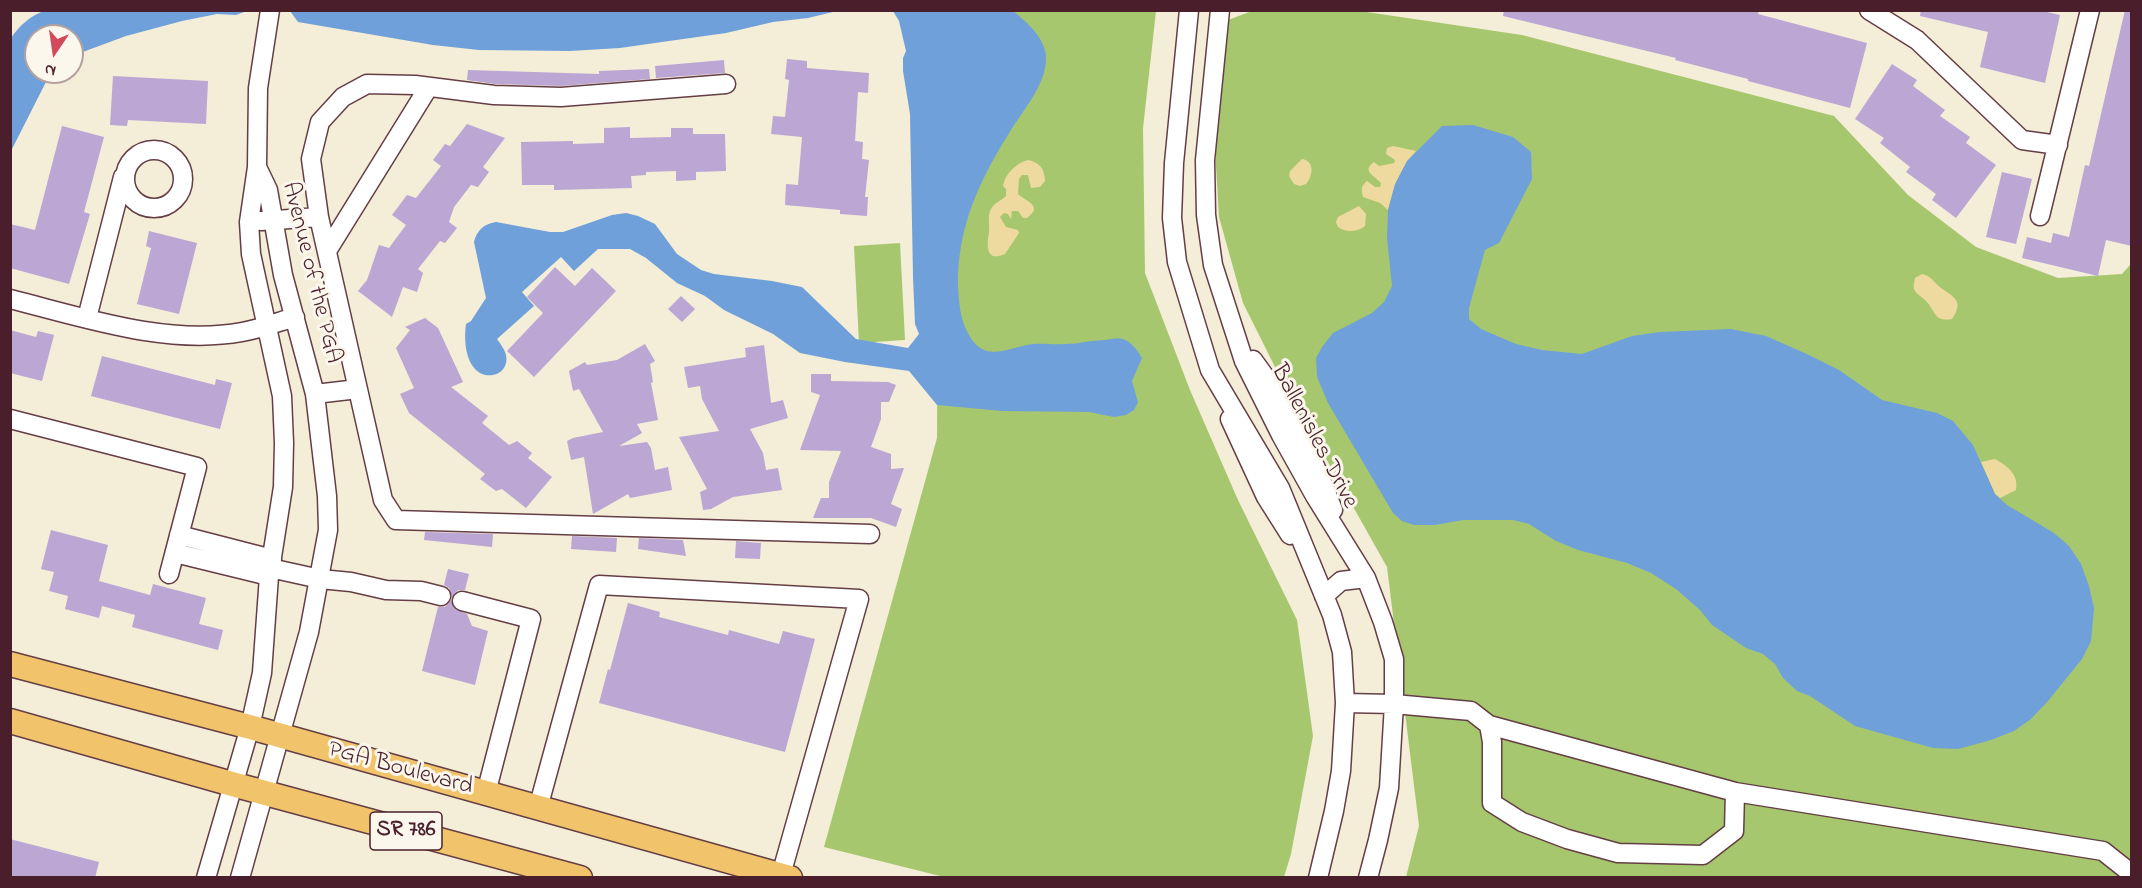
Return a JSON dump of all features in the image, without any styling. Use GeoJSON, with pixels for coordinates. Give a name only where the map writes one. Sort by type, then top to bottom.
{"type":"FeatureCollection","features":[{"type":"Feature","properties":{"kind":"main road","name":"PGA Boulevard"},"geometry":{"type":"LineString","coordinates":[[10,664],[250,727],[784,877]]}},
{"type":"Feature","properties":{"kind":"main road","name":"SR 786"},"geometry":{"type":"LineString","coordinates":[[10,722],[580,878]]}},
{"type":"Feature","properties":{"kind":"street"},"geometry":{"type":"LineString","coordinates":[[257,167],[258,88],[270,10]]}},
{"type":"Feature","properties":{"kind":"street"},"geometry":{"type":"LineString","coordinates":[[1189,10],[1174,163],[1172,218],[1177,262],[1210,370],[1239,442],[1266,497],[1312,569]]}},
{"type":"Feature","properties":{"kind":"street","name":"Ballenisles Drive"},"geometry":{"type":"LineString","coordinates":[[1220,10],[1205,160],[1206,215],[1213,265],[1244,361],[1281,435],[1365,578],[1383,622],[1394,659],[1389,788],[1368,878]]}},
{"type":"Feature","properties":{"kind":"street"},"geometry":{"type":"LineString","coordinates":[[1869,10],[1917,40],[2022,140],[2058,145]]}},
{"type":"Feature","properties":{"kind":"street"},"geometry":{"type":"LineString","coordinates":[[2040,216],[2090,10]]}},
{"type":"Feature","properties":{"kind":"street"},"geometry":{"type":"LineString","coordinates":[[726,84],[561,97],[494,95],[368,84],[343,97],[320,122],[311,159],[319,217],[383,500],[396,520],[870,534]]}},
{"type":"Feature","properties":{"kind":"street"},"geometry":{"type":"LineString","coordinates":[[327,251],[428,88]]}},
{"type":"Feature","properties":{"kind":"street","name":"Avenue of the PGA"},"geometry":{"type":"LineString","coordinates":[[240,878],[309,632],[328,531],[327,496],[315,394],[283,275],[268,190],[257,167]]}},
{"type":"Feature","properties":{"kind":"street","name":"Avenue of the PGA"},"geometry":{"type":"LineString","coordinates":[[206,878],[250,727],[262,673],[270,568],[283,487],[282,396],[250,254],[249,222],[257,167]]}},
{"type":"Feature","properties":{"kind":"street"},"geometry":{"type":"LineString","coordinates":[[87,318],[125,170]]}},
{"type":"Feature","properties":{"kind":"street"},"geometry":{"type":"LineString","coordinates":[[249,222],[319,217]]}},
{"type":"Feature","properties":{"kind":"street"},"geometry":{"type":"LineString","coordinates":[[10,299],[157,334],[241,332],[295,317]]}},
{"type":"Feature","properties":{"kind":"street"},"geometry":{"type":"LineString","coordinates":[[1239,342],[1275,389],[1318,470],[1347,549]]}},
{"type":"Feature","properties":{"kind":"street"},"geometry":{"type":"LineString","coordinates":[[1210,370],[1280,489],[1332,615],[1342,652],[1345,703],[1341,771],[1318,878]]}},
{"type":"Feature","properties":{"kind":"street"},"geometry":{"type":"LineString","coordinates":[[315,394],[358,388]]}},
{"type":"Feature","properties":{"kind":"street"},"geometry":{"type":"LineString","coordinates":[[10,419],[197,467],[169,574]]}},
{"type":"Feature","properties":{"kind":"street"},"geometry":{"type":"LineString","coordinates":[[1258,450],[1281,435]]}},
{"type":"Feature","properties":{"kind":"street"},"geometry":{"type":"LineString","coordinates":[[177,544],[320,579],[351,582],[386,590],[420,591],[441,596]]}},
{"type":"Feature","properties":{"kind":"street"},"geometry":{"type":"LineString","coordinates":[[1324,596],[1341,581],[1365,578]]}},
{"type":"Feature","properties":{"kind":"street"},"geometry":{"type":"LineString","coordinates":[[538,808],[599,585],[858,599],[784,877]]}},
{"type":"Feature","properties":{"kind":"street"},"geometry":{"type":"LineString","coordinates":[[462,601],[531,619],[486,793]]}},
{"type":"Feature","properties":{"kind":"street"},"geometry":{"type":"LineString","coordinates":[[1345,703],[1394,704],[1472,711],[1488,725],[1735,792],[2103,851],[2132,874]]}},
{"type":"Feature","properties":{"kind":"street"},"geometry":{"type":"LineString","coordinates":[[1488,725],[1492,742],[1492,803],[1522,822],[1568,839],[1618,853],[1703,855],[1734,831],[1735,792]]}},
{"type":"Feature","properties":{"kind":"green space"},"geometry":{"type":"Polygon","coordinates":[[[933,11],[1156,11],[1143,128],[1145,273],[1190,390],[1238,500],[1297,620],[1313,736],[1291,854],[1284,877],[944,877],[824,847],[937,438],[939,56],[933,11]]]}},
{"type":"Feature","properties":{"kind":"green space"},"geometry":{"type":"Polygon","coordinates":[[[1252,11],[1360,11],[1522,35],[1834,116],[1908,195],[1976,247],[2058,278],[2122,274],[2131,264],[2131,877],[1406,877],[1419,826],[1387,567],[1279,375],[1243,303],[1219,217],[1215,149],[1228,20],[1252,11]]]}},
{"type":"Feature","properties":{"kind":"green space"},"geometry":{"type":"Polygon","coordinates":[[[900,243],[905,340],[859,343],[854,246],[900,243]]]}},
{"type":"Feature","properties":{"kind":"sand"},"geometry":{"type":"Polygon","coordinates":[[[1393,146],[1416,151],[1402,171],[1388,210],[1380,203],[1363,197],[1362,190],[1367,181],[1375,187],[1380,187],[1381,183],[1370,173],[1369,168],[1374,162],[1379,166],[1394,163],[1395,160],[1386,154],[1387,148],[1393,146]]]}},
{"type":"Feature","properties":{"kind":"sand"},"geometry":{"type":"Polygon","coordinates":[[[1302,159],[1309,163],[1312,169],[1306,184],[1300,186],[1294,184],[1289,176],[1290,171],[1302,159]]]}},
{"type":"Feature","properties":{"kind":"sand"},"geometry":{"type":"Polygon","coordinates":[[[1028,160],[1041,167],[1045,181],[1040,187],[1031,188],[1028,175],[1022,175],[1019,179],[1018,194],[1032,204],[1034,210],[1027,218],[1023,218],[1018,211],[1012,211],[1011,219],[1008,214],[1004,213],[1000,217],[1006,227],[1018,230],[1019,233],[1005,254],[994,256],[988,247],[990,212],[994,205],[1006,196],[1006,189],[1003,186],[1009,173],[1028,160]]]}},
{"type":"Feature","properties":{"kind":"sand"},"geometry":{"type":"Polygon","coordinates":[[[1359,206],[1366,214],[1365,226],[1352,231],[1338,227],[1336,222],[1338,217],[1359,206]]]}},
{"type":"Feature","properties":{"kind":"sand"},"geometry":{"type":"Polygon","coordinates":[[[1922,274],[1956,300],[1956,313],[1952,319],[1938,317],[1916,292],[1915,278],[1922,274]]]}},
{"type":"Feature","properties":{"kind":"sand"},"geometry":{"type":"Polygon","coordinates":[[[1995,459],[2011,471],[2016,479],[2016,490],[2000,498],[1995,494],[1981,462],[1995,459]]]}},
{"type":"Feature","properties":{"kind":"water"},"geometry":{"type":"Polygon","coordinates":[[[46,10],[247,10],[236,15],[217,14],[182,21],[126,36],[84,52],[84,24],[24,24],[24,84],[45,84],[11,151],[11,38],[26,21],[46,10]]]}},
{"type":"Feature","properties":{"kind":"water"},"geometry":{"type":"Polygon","coordinates":[[[290,11],[837,11],[726,33],[620,48],[570,51],[479,50],[433,45],[298,22],[290,11]]]}},
{"type":"Feature","properties":{"kind":"water"},"geometry":{"type":"Polygon","coordinates":[[[893,11],[1013,11],[1029,25],[1043,44],[1046,57],[1045,67],[1039,86],[1011,130],[972,204],[959,264],[958,286],[962,317],[975,344],[990,351],[998,352],[1033,344],[1070,344],[1123,339],[1134,347],[1142,358],[1132,381],[1138,402],[1134,410],[1126,415],[1114,417],[1089,412],[1002,411],[937,405],[909,371],[800,353],[773,334],[677,283],[646,258],[630,249],[598,249],[574,271],[561,257],[522,292],[534,306],[497,339],[506,355],[505,367],[491,375],[485,375],[475,369],[469,359],[465,335],[466,324],[471,321],[486,298],[474,242],[482,228],[496,222],[550,232],[563,232],[612,215],[626,213],[655,224],[677,254],[701,270],[802,287],[856,339],[908,348],[919,334],[915,324],[913,277],[910,114],[903,71],[903,58],[906,51],[899,21],[893,11]]]}},
{"type":"Feature","properties":{"kind":"water"},"geometry":{"type":"Polygon","coordinates":[[[1473,125],[1513,137],[1531,152],[1532,179],[1499,243],[1485,250],[1469,308],[1469,319],[1481,329],[1516,344],[1542,350],[1582,354],[1632,336],[1660,332],[1731,329],[1766,336],[1809,355],[1839,370],[1882,400],[1937,413],[1953,421],[1973,445],[1995,494],[2007,505],[2054,533],[2069,546],[2081,564],[2089,586],[2094,608],[2091,641],[2082,659],[2031,719],[2014,731],[1958,749],[1933,748],[1855,726],[1810,696],[1797,691],[1783,678],[1775,664],[1763,654],[1746,648],[1712,625],[1700,610],[1676,589],[1651,573],[1627,563],[1578,550],[1556,541],[1529,524],[1513,520],[1463,520],[1435,525],[1414,525],[1402,521],[1393,513],[1328,403],[1317,377],[1316,358],[1333,333],[1372,313],[1384,302],[1392,286],[1387,238],[1388,210],[1395,184],[1407,161],[1442,126],[1473,125]]]}},
{"type":"Feature","properties":{"kind":"building"},"geometry":{"type":"Polygon","coordinates":[[[1504,10],[1759,10],[1758,14],[1867,43],[1850,108],[1675,60],[1676,58],[1503,16],[1504,10]]]}},
{"type":"Feature","properties":{"kind":"building"},"geometry":{"type":"Polygon","coordinates":[[[1921,10],[2038,10],[2060,15],[2045,83],[1980,67],[1988,32],[1920,16],[1921,10]]]}},
{"type":"Feature","properties":{"kind":"building"},"geometry":{"type":"Polygon","coordinates":[[[2125,10],[2132,10],[2132,246],[2106,240],[2098,276],[2022,258],[2027,237],[2051,243],[2053,233],[2069,237],[2085,165],[2089,166],[2125,10]]]}},
{"type":"Feature","properties":{"kind":"building"},"geometry":{"type":"Polygon","coordinates":[[[787,59],[807,61],[807,68],[869,73],[868,93],[858,92],[855,141],[863,142],[862,159],[869,160],[865,197],[868,197],[867,216],[840,214],[840,210],[785,205],[786,184],[798,185],[802,137],[771,134],[773,116],[785,117],[789,80],[785,79],[787,59]]]}},
{"type":"Feature","properties":{"kind":"building"},"geometry":{"type":"Polygon","coordinates":[[[724,60],[725,73],[656,78],[655,66],[724,60]]]}},
{"type":"Feature","properties":{"kind":"building"},"geometry":{"type":"Polygon","coordinates":[[[1892,64],[1917,80],[1913,86],[1945,110],[1940,116],[1970,137],[1966,143],[1996,165],[1956,218],[1932,200],[1936,194],[1906,172],[1910,167],[1880,143],[1884,138],[1855,119],[1892,64]]]}},
{"type":"Feature","properties":{"kind":"building"},"geometry":{"type":"Polygon","coordinates":[[[649,69],[650,79],[561,86],[495,84],[467,80],[468,70],[599,74],[599,71],[649,69]]]}},
{"type":"Feature","properties":{"kind":"building"},"geometry":{"type":"Polygon","coordinates":[[[113,76],[208,81],[206,124],[128,120],[127,126],[110,125],[113,76]]]}},
{"type":"Feature","properties":{"kind":"building"},"geometry":{"type":"Polygon","coordinates":[[[467,124],[505,138],[483,167],[489,172],[478,187],[471,185],[454,207],[449,222],[457,228],[445,243],[440,241],[418,269],[423,273],[417,292],[403,287],[392,317],[358,291],[367,280],[379,245],[389,248],[406,225],[392,215],[407,195],[416,198],[441,166],[433,160],[445,144],[450,146],[467,124]]]}},
{"type":"Feature","properties":{"kind":"building"},"geometry":{"type":"Polygon","coordinates":[[[62,126],[104,137],[84,212],[90,214],[69,284],[10,268],[10,224],[35,230],[62,126]]]}},
{"type":"Feature","properties":{"kind":"building"},"geometry":{"type":"Polygon","coordinates":[[[630,127],[630,138],[671,137],[671,128],[693,128],[693,134],[725,134],[726,171],[696,172],[696,180],[676,181],[676,171],[646,172],[646,175],[631,176],[632,188],[554,190],[554,185],[522,185],[521,142],[604,143],[604,128],[630,127]]]}},
{"type":"Feature","properties":{"kind":"building"},"geometry":{"type":"Polygon","coordinates":[[[2002,172],[2032,179],[2016,244],[1986,237],[2002,172]]]}},
{"type":"Feature","properties":{"kind":"building"},"geometry":{"type":"Polygon","coordinates":[[[149,231],[197,243],[179,314],[137,304],[151,248],[146,246],[149,231]]]}},
{"type":"Feature","properties":{"kind":"building"},"geometry":{"type":"Polygon","coordinates":[[[555,267],[575,286],[592,268],[616,291],[534,377],[507,351],[543,313],[527,297],[555,267]]]}},
{"type":"Feature","properties":{"kind":"building"},"geometry":{"type":"Polygon","coordinates":[[[681,296],[695,309],[682,322],[668,309],[681,296]]]}},
{"type":"Feature","properties":{"kind":"building"},"geometry":{"type":"Polygon","coordinates":[[[425,318],[438,328],[463,382],[451,387],[488,416],[482,423],[509,445],[517,441],[532,453],[528,458],[552,477],[526,508],[502,489],[496,491],[480,479],[485,474],[409,413],[400,394],[414,388],[396,348],[410,330],[405,327],[425,318]]]}},
{"type":"Feature","properties":{"kind":"building"},"geometry":{"type":"Polygon","coordinates":[[[10,330],[36,337],[38,331],[54,335],[42,381],[10,373],[10,330]]]}},
{"type":"Feature","properties":{"kind":"building"},"geometry":{"type":"Polygon","coordinates":[[[645,344],[655,361],[650,364],[658,420],[637,424],[642,433],[619,446],[647,442],[651,448],[655,470],[668,467],[672,490],[630,498],[628,494],[593,514],[584,457],[571,460],[567,441],[603,432],[579,389],[573,391],[569,371],[585,362],[587,365],[617,360],[645,344]]]}},
{"type":"Feature","properties":{"kind":"building"},"geometry":{"type":"Polygon","coordinates":[[[764,345],[771,403],[783,400],[788,418],[750,429],[763,453],[766,470],[778,468],[782,490],[733,497],[711,509],[703,510],[700,492],[707,489],[679,437],[719,431],[702,399],[700,386],[688,388],[684,367],[746,357],[745,348],[764,345]]]}},
{"type":"Feature","properties":{"kind":"building"},"geometry":{"type":"Polygon","coordinates":[[[102,356],[215,385],[216,379],[232,383],[220,429],[91,396],[102,356]]]}},
{"type":"Feature","properties":{"kind":"building"},"geometry":{"type":"Polygon","coordinates":[[[811,374],[831,374],[831,381],[888,382],[896,385],[889,402],[881,402],[881,419],[871,447],[891,454],[891,469],[904,468],[891,504],[902,509],[896,527],[871,518],[813,518],[821,498],[829,498],[829,482],[841,451],[800,450],[820,395],[811,392],[811,374]]]}},
{"type":"Feature","properties":{"kind":"building"},"geometry":{"type":"Polygon","coordinates":[[[51,530],[108,545],[99,581],[150,595],[153,584],[206,598],[199,624],[223,630],[218,650],[132,627],[135,615],[102,606],[99,618],[65,609],[68,596],[49,591],[54,572],[41,569],[51,530]]]}},
{"type":"Feature","properties":{"kind":"building"},"geometry":{"type":"Polygon","coordinates":[[[425,532],[493,534],[492,547],[424,540],[425,532]]]}},
{"type":"Feature","properties":{"kind":"building"},"geometry":{"type":"Polygon","coordinates":[[[572,536],[617,538],[616,552],[571,549],[572,536]]]}},
{"type":"Feature","properties":{"kind":"building"},"geometry":{"type":"Polygon","coordinates":[[[639,538],[683,540],[686,556],[638,549],[639,538]]]}},
{"type":"Feature","properties":{"kind":"building"},"geometry":{"type":"Polygon","coordinates":[[[736,541],[761,543],[760,559],[735,558],[736,541]]]}},
{"type":"Feature","properties":{"kind":"building"},"geometry":{"type":"Polygon","coordinates":[[[448,569],[469,574],[465,590],[458,590],[452,597],[449,588],[444,585],[448,569]]]}},
{"type":"Feature","properties":{"kind":"building"},"geometry":{"type":"Polygon","coordinates":[[[451,600],[455,609],[467,614],[472,626],[488,631],[475,685],[422,671],[438,607],[445,607],[451,600]]]}},
{"type":"Feature","properties":{"kind":"building"},"geometry":{"type":"Polygon","coordinates":[[[628,603],[660,612],[659,617],[728,635],[729,630],[779,644],[783,631],[815,639],[785,752],[599,703],[628,603]]]}},
{"type":"Feature","properties":{"kind":"building"},"geometry":{"type":"Polygon","coordinates":[[[10,839],[99,862],[95,878],[10,878],[10,839]]]}}]}
